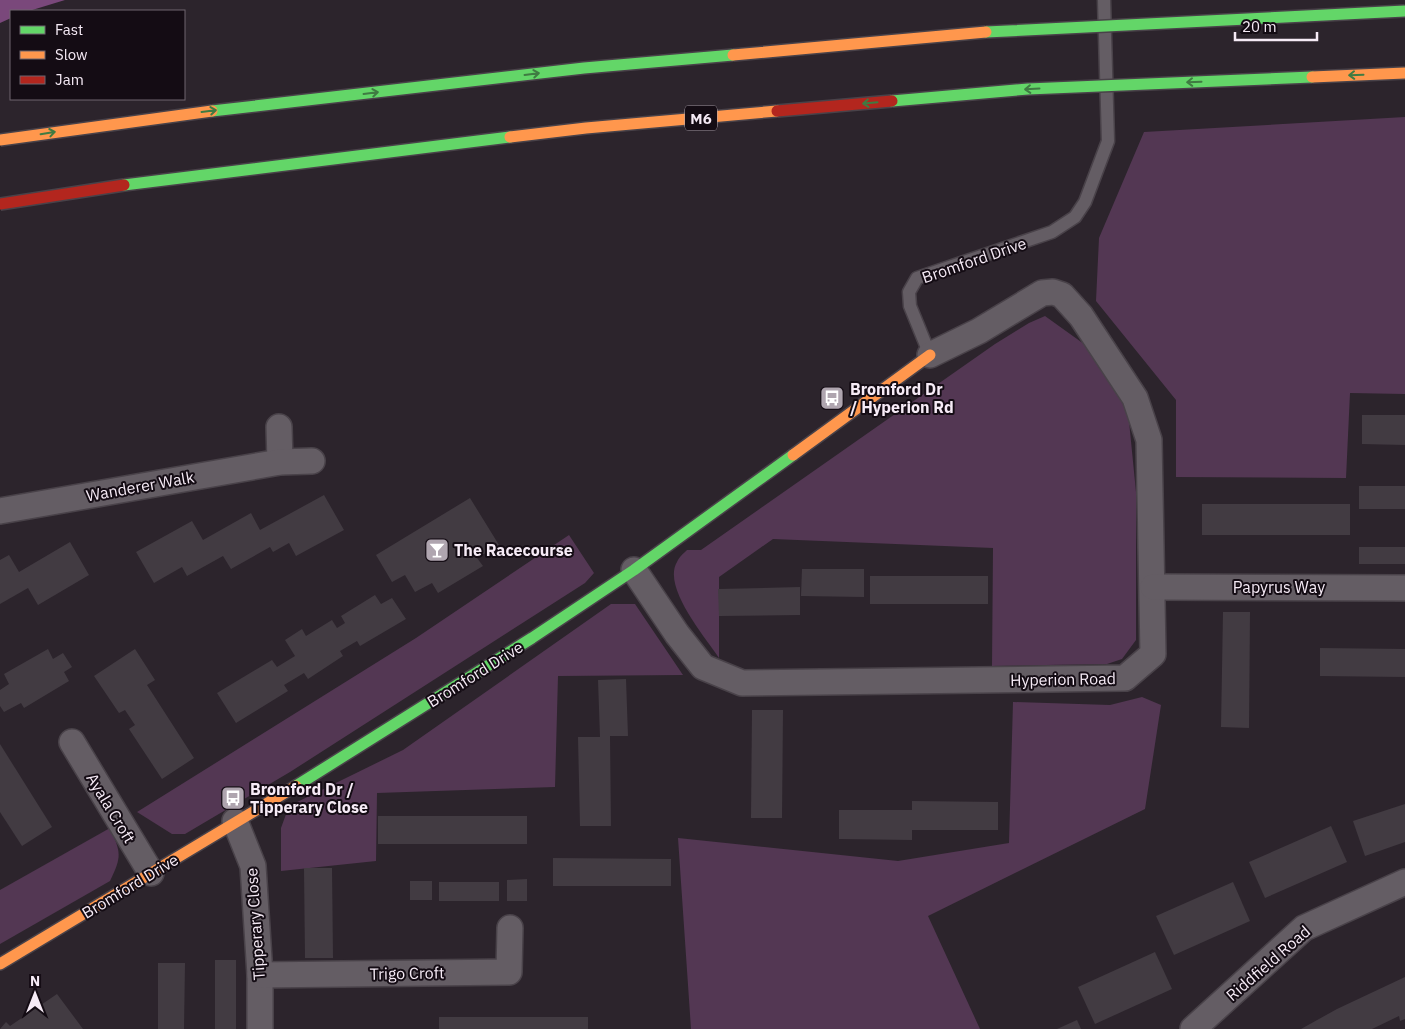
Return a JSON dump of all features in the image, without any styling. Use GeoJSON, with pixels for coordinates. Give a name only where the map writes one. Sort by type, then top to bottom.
{"type":"FeatureCollection","features":[{"type":"Feature","properties":{"kind":"main road"},"geometry":{"type":"LineString","coordinates":[[0,140],[135,120],[584,68],[1028,28],[1405,11]]}},
{"type":"Feature","properties":{"kind":"main road","name":"M6"},"geometry":{"type":"LineString","coordinates":[[0,204],[142,182],[586,128],[1028,89],[1405,73]]}},
{"type":"Feature","properties":{"kind":"main road","name":"Bromford Drive"},"geometry":{"type":"LineString","coordinates":[[0,964],[312,776],[532,638],[634,570],[930,355]]}},
{"type":"Feature","properties":{"kind":"street","name":"Bromford Drive"},"geometry":{"type":"LineString","coordinates":[[930,355],[979,331],[1042,293],[1049,292],[1062,295]]}},
{"type":"Feature","properties":{"kind":"street","name":"Hyperion Road"},"geometry":{"type":"LineString","coordinates":[[634,570],[677,634],[703,667],[742,683],[1125,678],[1152,654],[1153,586],[1149,440],[1135,398],[1081,316],[1062,295]]}},
{"type":"Feature","properties":{"kind":"street"},"geometry":{"type":"LineString","coordinates":[[278,427],[280,462]]}},
{"type":"Feature","properties":{"kind":"street","name":"Wanderer Walk"},"geometry":{"type":"LineString","coordinates":[[0,511],[280,462],[312,461]]}},
{"type":"Feature","properties":{"kind":"street","name":"Papyrus Way"},"geometry":{"type":"LineString","coordinates":[[1153,586],[1405,588]]}},
{"type":"Feature","properties":{"kind":"street","name":"Ayala Croft"},"geometry":{"type":"LineString","coordinates":[[72,742],[151,873]]}},
{"type":"Feature","properties":{"kind":"street","name":"Tipperary Close"},"geometry":{"type":"LineString","coordinates":[[235,822],[253,866],[260,975],[260,1029]]}},
{"type":"Feature","properties":{"kind":"street","name":"Riddfield Road"},"geometry":{"type":"LineString","coordinates":[[1193,1029],[1304,928],[1405,882]]}},
{"type":"Feature","properties":{"kind":"street","name":"Trigo Croft"},"geometry":{"type":"LineString","coordinates":[[260,975],[510,972],[510,928]]}},
{"type":"Feature","properties":{"kind":"lane","name":"Bromford Drive"},"geometry":{"type":"LineString","coordinates":[[930,355],[910,306],[909,292],[916,278],[1052,232],[1074,217],[1085,202],[1108,141],[1104,0]]}},
{"type":"Feature","properties":{"kind":"shaded area"},"geometry":{"type":"Polygon","coordinates":[[[0,0],[65,0],[32,10],[10,10],[10,18],[0,23],[0,0]]]}},
{"type":"Feature","properties":{"kind":"shaded area"},"geometry":{"type":"Polygon","coordinates":[[[1405,117],[1405,394],[1350,393],[1346,478],[1176,477],[1176,400],[1096,301],[1099,238],[1144,132],[1405,117]]]}},
{"type":"Feature","properties":{"kind":"shaded area"},"geometry":{"type":"Polygon","coordinates":[[[1045,316],[1084,344],[1128,411],[1136,492],[1136,640],[1122,659],[1107,664],[992,666],[993,548],[773,539],[719,577],[719,658],[687,612],[680,598],[675,585],[674,572],[679,558],[687,550],[701,550],[995,344],[1029,323],[1045,316]]]}},
{"type":"Feature","properties":{"kind":"shaded area"},"geometry":{"type":"Polygon","coordinates":[[[569,535],[594,573],[585,583],[290,772],[185,834],[172,834],[137,812],[416,638],[569,535]]]}},
{"type":"Feature","properties":{"kind":"shaded area"},"geometry":{"type":"Polygon","coordinates":[[[611,604],[635,604],[683,675],[558,676],[555,787],[377,793],[376,861],[281,871],[281,828],[289,806],[403,750],[611,604]]]}},
{"type":"Feature","properties":{"kind":"shaded area"},"geometry":{"type":"Polygon","coordinates":[[[1142,697],[1161,705],[1145,809],[928,916],[980,1029],[691,1029],[678,838],[898,861],[1009,843],[1013,702],[1110,705],[1142,697]]]}},
{"type":"Feature","properties":{"kind":"shaded area"},"geometry":{"type":"Polygon","coordinates":[[[110,828],[119,854],[117,866],[110,881],[0,944],[0,890],[110,828]]]}},
{"type":"Feature","properties":{"kind":"building"},"geometry":{"type":"Polygon","coordinates":[[[1362,415],[1405,415],[1405,445],[1362,444],[1362,415]]]}},
{"type":"Feature","properties":{"kind":"building"},"geometry":{"type":"Polygon","coordinates":[[[1359,486],[1405,486],[1405,509],[1359,509],[1359,486]]]}},
{"type":"Feature","properties":{"kind":"building"},"geometry":{"type":"Polygon","coordinates":[[[324,495],[344,530],[296,556],[289,543],[273,552],[270,547],[231,569],[223,556],[187,576],[182,567],[154,583],[136,552],[192,521],[203,540],[251,513],[260,530],[324,495]]]}},
{"type":"Feature","properties":{"kind":"building","name":"The Racecourse"},"geometry":{"type":"Polygon","coordinates":[[[470,498],[499,545],[477,558],[483,566],[438,593],[432,583],[415,592],[405,575],[392,582],[376,555],[470,498]]]}},
{"type":"Feature","properties":{"kind":"building"},"geometry":{"type":"Polygon","coordinates":[[[1202,504],[1350,504],[1350,535],[1202,535],[1202,504]]]}},
{"type":"Feature","properties":{"kind":"building"},"geometry":{"type":"Polygon","coordinates":[[[70,542],[89,575],[38,605],[28,588],[0,604],[0,560],[9,555],[19,572],[70,542]]]}},
{"type":"Feature","properties":{"kind":"building"},"geometry":{"type":"Polygon","coordinates":[[[1359,547],[1405,547],[1405,564],[1359,564],[1359,547]]]}},
{"type":"Feature","properties":{"kind":"building"},"geometry":{"type":"Polygon","coordinates":[[[802,569],[864,569],[864,597],[801,596],[802,569]]]}},
{"type":"Feature","properties":{"kind":"building"},"geometry":{"type":"Polygon","coordinates":[[[870,576],[988,576],[988,604],[870,604],[870,576]]]}},
{"type":"Feature","properties":{"kind":"building"},"geometry":{"type":"Polygon","coordinates":[[[800,587],[800,615],[719,616],[718,589],[800,587]]]}},
{"type":"Feature","properties":{"kind":"building"},"geometry":{"type":"Polygon","coordinates":[[[375,595],[381,604],[392,598],[406,619],[360,646],[357,641],[340,651],[343,656],[308,679],[304,673],[284,685],[288,691],[236,723],[217,693],[272,660],[277,667],[295,656],[285,640],[302,629],[306,636],[332,620],[337,628],[345,623],[341,616],[375,595]]]}},
{"type":"Feature","properties":{"kind":"building"},"geometry":{"type":"Polygon","coordinates":[[[1223,612],[1250,612],[1249,728],[1221,727],[1223,612]]]}},
{"type":"Feature","properties":{"kind":"building"},"geometry":{"type":"Polygon","coordinates":[[[1320,648],[1405,649],[1405,677],[1320,676],[1320,648]]]}},
{"type":"Feature","properties":{"kind":"building"},"geometry":{"type":"Polygon","coordinates":[[[48,649],[53,659],[63,653],[72,667],[64,672],[69,681],[24,708],[21,703],[4,712],[0,706],[0,690],[9,684],[4,674],[48,649]]]}},
{"type":"Feature","properties":{"kind":"building"},"geometry":{"type":"Polygon","coordinates":[[[135,649],[155,680],[147,685],[194,758],[162,779],[129,729],[135,725],[125,710],[119,713],[94,676],[135,649]]]}},
{"type":"Feature","properties":{"kind":"building"},"geometry":{"type":"Polygon","coordinates":[[[626,679],[628,736],[610,736],[611,826],[580,826],[578,737],[600,737],[598,680],[626,679]]]}},
{"type":"Feature","properties":{"kind":"building"},"geometry":{"type":"Polygon","coordinates":[[[752,710],[783,710],[782,818],[751,818],[752,710]]]}},
{"type":"Feature","properties":{"kind":"building"},"geometry":{"type":"Polygon","coordinates":[[[0,744],[52,827],[22,846],[0,812],[0,744]]]}},
{"type":"Feature","properties":{"kind":"building"},"geometry":{"type":"Polygon","coordinates":[[[912,801],[998,802],[998,830],[912,830],[912,840],[839,839],[839,810],[912,810],[912,801]]]}},
{"type":"Feature","properties":{"kind":"building"},"geometry":{"type":"Polygon","coordinates":[[[1405,804],[1405,842],[1365,856],[1353,821],[1405,804]]]}},
{"type":"Feature","properties":{"kind":"building"},"geometry":{"type":"Polygon","coordinates":[[[378,816],[527,816],[527,844],[378,844],[378,816]]]}},
{"type":"Feature","properties":{"kind":"building"},"geometry":{"type":"Polygon","coordinates":[[[1331,826],[1347,862],[1265,898],[1249,862],[1331,826]]]}},
{"type":"Feature","properties":{"kind":"building"},"geometry":{"type":"Polygon","coordinates":[[[553,858],[671,859],[671,886],[553,886],[553,858]]]}},
{"type":"Feature","properties":{"kind":"building"},"geometry":{"type":"Polygon","coordinates":[[[304,868],[332,868],[333,958],[305,958],[304,868]]]}},
{"type":"Feature","properties":{"kind":"building"},"geometry":{"type":"Polygon","coordinates":[[[527,879],[527,901],[507,901],[507,880],[527,879]]]}},
{"type":"Feature","properties":{"kind":"building"},"geometry":{"type":"Polygon","coordinates":[[[410,881],[432,881],[432,900],[410,900],[410,881]]]}},
{"type":"Feature","properties":{"kind":"building"},"geometry":{"type":"Polygon","coordinates":[[[439,882],[499,882],[499,901],[439,901],[439,882]]]}},
{"type":"Feature","properties":{"kind":"building"},"geometry":{"type":"Polygon","coordinates":[[[1233,882],[1250,921],[1174,955],[1156,916],[1233,882]]]}},
{"type":"Feature","properties":{"kind":"building"},"geometry":{"type":"Polygon","coordinates":[[[1155,952],[1172,989],[1095,1024],[1078,987],[1155,952]]]}},
{"type":"Feature","properties":{"kind":"building"},"geometry":{"type":"Polygon","coordinates":[[[215,960],[236,960],[236,1029],[215,1029],[215,960]]]}},
{"type":"Feature","properties":{"kind":"building"},"geometry":{"type":"Polygon","coordinates":[[[158,963],[185,963],[184,1029],[158,1029],[158,963]]]}},
{"type":"Feature","properties":{"kind":"building"},"geometry":{"type":"Polygon","coordinates":[[[1405,977],[1405,1019],[1400,1021],[1399,1016],[1372,1029],[1301,1029],[1337,1009],[1405,977]]]}},
{"type":"Feature","properties":{"kind":"building"},"geometry":{"type":"Polygon","coordinates":[[[57,994],[83,1029],[0,1029],[6,1022],[10,1026],[57,994]]]}},
{"type":"Feature","properties":{"kind":"building"},"geometry":{"type":"Polygon","coordinates":[[[439,1017],[588,1017],[588,1029],[439,1029],[439,1017]]]}},
{"type":"Feature","properties":{"kind":"building"},"geometry":{"type":"Polygon","coordinates":[[[1077,1020],[1081,1029],[1057,1029],[1077,1020]]]}},
{"type":"Feature","properties":{"kind":"traffic: fast"},"geometry":{"type":"LineString","coordinates":[[986,32],[1405,11]]}},
{"type":"Feature","properties":{"kind":"traffic: fast"},"geometry":{"type":"LineString","coordinates":[[212,111],[584,68],[733,55]]}},
{"type":"Feature","properties":{"kind":"traffic: fast"},"geometry":{"type":"LineString","coordinates":[[892,101],[1028,89],[1312,77]]}},
{"type":"Feature","properties":{"kind":"traffic: fast"},"geometry":{"type":"LineString","coordinates":[[124,185],[510,137]]}},
{"type":"Feature","properties":{"kind":"traffic: fast"},"geometry":{"type":"LineString","coordinates":[[296,786],[532,638],[634,570],[793,455]]}},
{"type":"Feature","properties":{"kind":"traffic: slow"},"geometry":{"type":"LineString","coordinates":[[733,55],[986,32]]}},
{"type":"Feature","properties":{"kind":"traffic: slow"},"geometry":{"type":"LineString","coordinates":[[1312,77],[1405,73]]}},
{"type":"Feature","properties":{"kind":"traffic: slow"},"geometry":{"type":"LineString","coordinates":[[0,140],[212,111]]}},
{"type":"Feature","properties":{"kind":"traffic: slow"},"geometry":{"type":"LineString","coordinates":[[510,137],[586,128],[777,111]]}},
{"type":"Feature","properties":{"kind":"traffic: slow"},"geometry":{"type":"LineString","coordinates":[[793,455],[930,355]]}},
{"type":"Feature","properties":{"kind":"traffic: slow"},"geometry":{"type":"LineString","coordinates":[[0,964],[296,786]]}},
{"type":"Feature","properties":{"kind":"traffic: jam"},"geometry":{"type":"LineString","coordinates":[[777,111],[892,101]]}},
{"type":"Feature","properties":{"kind":"traffic: jam"},"geometry":{"type":"LineString","coordinates":[[0,204],[124,185]]}},
{"type":"Feature","properties":{"kind":"place","name":"Bromford Dr / Hyperion Rd"},"geometry":{"type":"Point","coordinates":[832,398]}},
{"type":"Feature","properties":{"kind":"place","name":"The Racecourse"},"geometry":{"type":"Point","coordinates":[437,550]}},
{"type":"Feature","properties":{"kind":"place","name":"Bromford Dr / Tipperary Close"},"geometry":{"type":"Point","coordinates":[233,798]}}]}
